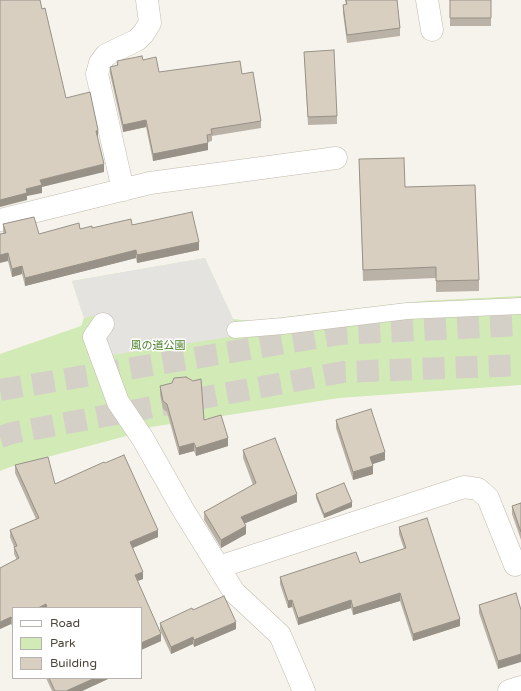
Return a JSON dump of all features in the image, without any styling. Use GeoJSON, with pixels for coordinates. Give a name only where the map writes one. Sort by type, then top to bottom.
{"type":"FeatureCollection","features":[{"type":"Feature","properties":{"kind":"street"},"geometry":{"type":"LineString","coordinates":[[123,190],[97,74],[100,63],[106,55],[137,40],[143,34],[150,23],[147,0]]}},
{"type":"Feature","properties":{"kind":"street"},"geometry":{"type":"LineString","coordinates":[[427,0],[432,30]]}},
{"type":"Feature","properties":{"kind":"street"},"geometry":{"type":"LineString","coordinates":[[0,220],[150,183],[336,158]]}},
{"type":"Feature","properties":{"kind":"street"},"geometry":{"type":"LineString","coordinates":[[103,324],[94,337],[118,402],[143,439],[182,508],[234,592],[280,635],[304,691]]}},
{"type":"Feature","properties":{"kind":"street"},"geometry":{"type":"LineString","coordinates":[[219,567],[464,488],[478,489],[488,498],[515,565]]}},
{"type":"Feature","properties":{"kind":"street"},"geometry":{"type":"LineString","coordinates":[[509,691],[521,688]]}},
{"type":"Feature","properties":{"kind":"lane"},"geometry":{"type":"LineString","coordinates":[[235,330],[283,326],[407,311],[521,306]]}},
{"type":"Feature","properties":{"kind":"green space","name":"風の道公園"},"geometry":{"type":"Polygon","coordinates":[[[205,258],[233,319],[251,321],[421,301],[521,296],[521,385],[339,398],[151,427],[130,435],[0,471],[0,354],[81,326],[84,318],[72,281],[205,258]]]}},
{"type":"Feature","properties":{"kind":"shaded area"},"geometry":{"type":"Polygon","coordinates":[[[205,258],[233,319],[236,336],[112,355],[100,314],[84,318],[72,281],[205,258]]]}},
{"type":"Feature","properties":{"kind":"building"},"geometry":{"type":"Polygon","coordinates":[[[0,0],[40,0],[42,9],[45,8],[66,98],[90,92],[98,130],[96,131],[104,164],[40,180],[42,185],[26,189],[27,193],[0,200],[0,0]]]}},
{"type":"Feature","properties":{"kind":"building"},"geometry":{"type":"Polygon","coordinates":[[[346,0],[397,0],[400,28],[347,35],[343,5],[347,4],[346,0]]]}},
{"type":"Feature","properties":{"kind":"building"},"geometry":{"type":"Polygon","coordinates":[[[450,0],[491,0],[491,18],[450,18],[450,0]]]}},
{"type":"Feature","properties":{"kind":"building"},"geometry":{"type":"Polygon","coordinates":[[[334,50],[337,116],[308,117],[304,52],[334,50]]]}},
{"type":"Feature","properties":{"kind":"building"},"geometry":{"type":"Polygon","coordinates":[[[142,56],[143,60],[156,57],[159,72],[240,61],[242,74],[253,72],[261,121],[211,129],[212,134],[207,135],[208,143],[153,154],[146,120],[123,125],[110,67],[118,65],[117,61],[142,56]]]}},
{"type":"Feature","properties":{"kind":"building"},"geometry":{"type":"Polygon","coordinates":[[[404,158],[405,187],[475,185],[479,280],[436,281],[436,267],[363,270],[359,159],[404,158]]]}},
{"type":"Feature","properties":{"kind":"building"},"geometry":{"type":"Polygon","coordinates":[[[192,212],[199,242],[137,255],[136,250],[25,278],[22,266],[12,269],[8,253],[0,255],[0,234],[6,233],[3,224],[34,217],[39,234],[79,223],[80,229],[92,226],[92,228],[131,219],[132,225],[192,212]]]}},
{"type":"Feature","properties":{"kind":"building"},"geometry":{"type":"Polygon","coordinates":[[[186,377],[193,381],[201,379],[204,420],[221,415],[228,438],[196,448],[194,443],[179,447],[167,404],[163,401],[160,386],[172,383],[174,378],[186,377]]]}},
{"type":"Feature","properties":{"kind":"building"},"geometry":{"type":"Polygon","coordinates":[[[371,409],[385,452],[370,457],[373,466],[353,472],[336,420],[371,409]]]}},
{"type":"Feature","properties":{"kind":"building"},"geometry":{"type":"Polygon","coordinates":[[[275,438],[297,494],[241,517],[246,526],[221,540],[204,512],[256,483],[243,450],[275,438]]]}},
{"type":"Feature","properties":{"kind":"building"},"geometry":{"type":"Polygon","coordinates":[[[124,455],[158,530],[130,542],[143,572],[135,575],[161,634],[142,643],[142,607],[47,607],[46,604],[40,607],[12,607],[12,618],[11,617],[0,622],[0,568],[19,558],[14,547],[17,546],[10,530],[39,518],[15,465],[48,457],[55,484],[104,462],[105,463],[124,455]]]}},
{"type":"Feature","properties":{"kind":"building"},"geometry":{"type":"Polygon","coordinates":[[[344,483],[352,502],[324,514],[316,494],[344,483]]]}},
{"type":"Feature","properties":{"kind":"building"},"geometry":{"type":"Polygon","coordinates":[[[521,503],[521,532],[512,506],[521,503]]]}},
{"type":"Feature","properties":{"kind":"building"},"geometry":{"type":"Polygon","coordinates":[[[427,518],[460,619],[413,634],[400,593],[353,608],[351,600],[298,618],[292,600],[288,601],[280,577],[356,552],[360,563],[406,548],[399,527],[427,518]]]}},
{"type":"Feature","properties":{"kind":"building"},"geometry":{"type":"Polygon","coordinates":[[[516,593],[521,610],[521,654],[498,661],[479,605],[516,593]]]}},
{"type":"Feature","properties":{"kind":"building"},"geometry":{"type":"Polygon","coordinates":[[[224,596],[236,622],[194,640],[193,637],[171,647],[160,623],[192,608],[193,610],[224,596]]]}},
{"type":"Feature","properties":{"kind":"building"},"geometry":{"type":"Polygon","coordinates":[[[49,679],[93,679],[66,691],[55,691],[49,679]]]}},
{"type":"Feature","properties":{"kind":"tunnel"},"geometry":{"type":"LineString","coordinates":[[0,390],[340,334],[521,325]]}},
{"type":"Feature","properties":{"kind":"tunnel"},"geometry":{"type":"LineString","coordinates":[[0,437],[12,433],[343,372],[521,365]]}}]}
